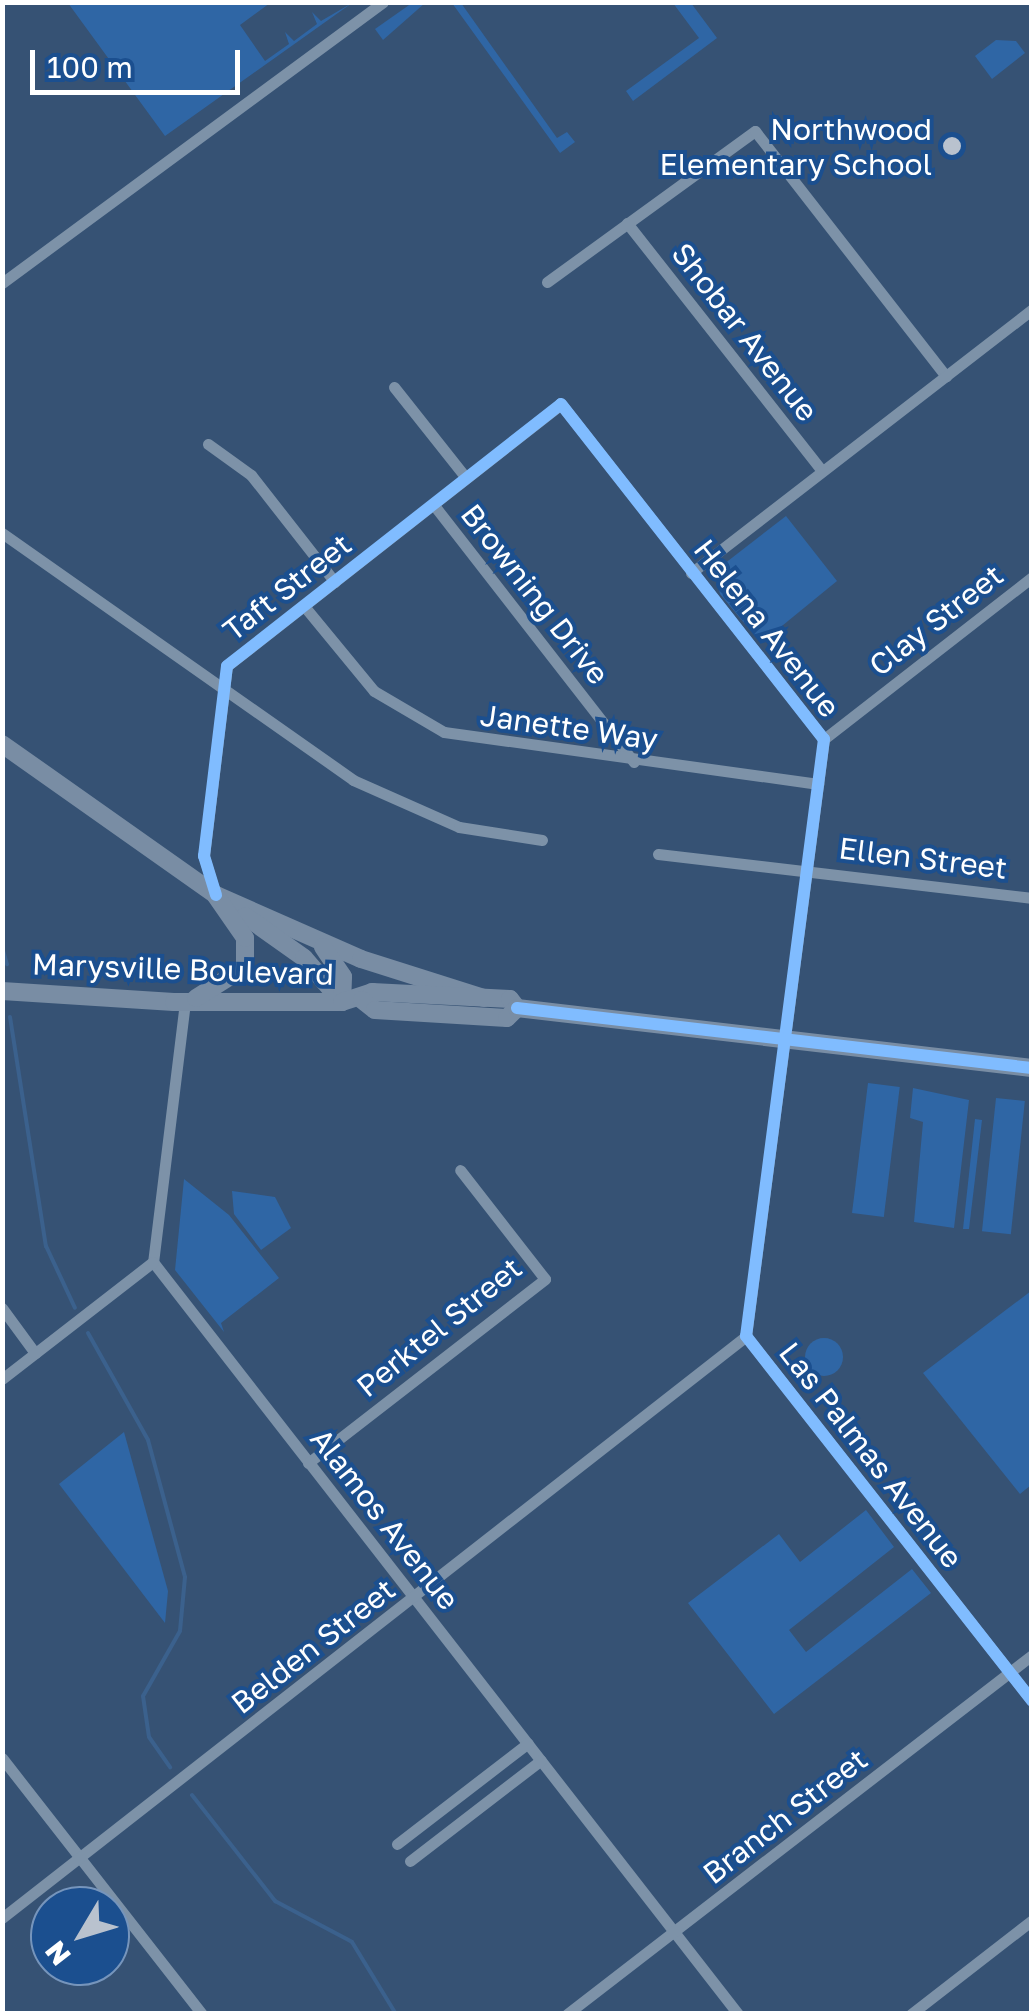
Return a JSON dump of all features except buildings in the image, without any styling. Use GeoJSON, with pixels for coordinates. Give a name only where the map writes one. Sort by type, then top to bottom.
{"type":"FeatureCollection","features":[{"type":"Feature","properties":{"kind":"main road"},"geometry":{"type":"LineString","coordinates":[[2,744],[304,958],[342,1002]]}},
{"type":"Feature","properties":{"kind":"main road"},"geometry":{"type":"LineString","coordinates":[[216,896],[320,943],[484,998]]}},
{"type":"Feature","properties":{"kind":"main road"},"geometry":{"type":"LineString","coordinates":[[185,1002],[245,966],[244,938],[216,896]]}},
{"type":"Feature","properties":{"kind":"main road"},"geometry":{"type":"LineString","coordinates":[[320,943],[343,976],[342,1002]]}},
{"type":"Feature","properties":{"kind":"main road","name":"Marysville Boulevard"},"geometry":{"type":"LineString","coordinates":[[2,991],[185,1002],[342,1002],[362,1000],[372,992],[484,998],[517,1008],[507,1018],[375,1010],[362,1000]]}},
{"type":"Feature","properties":{"kind":"main road"},"geometry":{"type":"LineString","coordinates":[[517,1008],[1032,1068]]}},
{"type":"Feature","properties":{"kind":"street"},"geometry":{"type":"LineString","coordinates":[[2,283],[383,2]]}},
{"type":"Feature","properties":{"kind":"street"},"geometry":{"type":"LineString","coordinates":[[546,282],[755,131],[946,376]]}},
{"type":"Feature","properties":{"kind":"street","name":"Shobar Avenue"},"geometry":{"type":"LineString","coordinates":[[628,223],[822,472]]}},
{"type":"Feature","properties":{"kind":"street"},"geometry":{"type":"LineString","coordinates":[[692,573],[1030,314]]}},
{"type":"Feature","properties":{"kind":"street"},"geometry":{"type":"LineString","coordinates":[[394,386],[466,478]]}},
{"type":"Feature","properties":{"kind":"street","name":"Taft Street"},"geometry":{"type":"LineString","coordinates":[[216,896],[204,856],[226,666],[561,404]]}},
{"type":"Feature","properties":{"kind":"street","name":"Helena Avenue"},"geometry":{"type":"LineString","coordinates":[[561,404],[824,740],[786,1038]]}},
{"type":"Feature","properties":{"kind":"street"},"geometry":{"type":"LineString","coordinates":[[208,444],[251,475],[335,582]]}},
{"type":"Feature","properties":{"kind":"street","name":"Browning Drive"},"geometry":{"type":"LineString","coordinates":[[434,504],[634,762]]}},
{"type":"Feature","properties":{"kind":"street"},"geometry":{"type":"LineString","coordinates":[[2,532],[387,798],[459,826],[542,840]]}},
{"type":"Feature","properties":{"kind":"street","name":"Clay Street"},"geometry":{"type":"LineString","coordinates":[[824,740],[1032,578]]}},
{"type":"Feature","properties":{"kind":"street","name":"Janette Way"},"geometry":{"type":"LineString","coordinates":[[304,606],[359,677],[419,721],[496,746],[818,784]]}},
{"type":"Feature","properties":{"kind":"street","name":"Ellen Street"},"geometry":{"type":"LineString","coordinates":[[658,854],[1032,898]]}},
{"type":"Feature","properties":{"kind":"street"},"geometry":{"type":"LineString","coordinates":[[2,1378],[153,1262],[185,1002]]}},
{"type":"Feature","properties":{"kind":"street","name":"Las Palmas Avenue"},"geometry":{"type":"LineString","coordinates":[[786,1038],[746,1336],[1032,1701]]}},
{"type":"Feature","properties":{"kind":"street","name":"Perktel Street"},"geometry":{"type":"LineString","coordinates":[[308,1463],[546,1279],[460,1170]]}},
{"type":"Feature","properties":{"kind":"street","name":"Alamos Avenue"},"geometry":{"type":"LineString","coordinates":[[153,1262],[738,2014]]}},
{"type":"Feature","properties":{"kind":"street"},"geometry":{"type":"LineString","coordinates":[[2,1308],[35,1353]]}},
{"type":"Feature","properties":{"kind":"street","name":"Belden Street"},"geometry":{"type":"LineString","coordinates":[[2,1918],[746,1336]]}},
{"type":"Feature","properties":{"kind":"street","name":"Branch Street"},"geometry":{"type":"LineString","coordinates":[[567,2014],[1032,1655]]}},
{"type":"Feature","properties":{"kind":"street"},"geometry":{"type":"LineString","coordinates":[[397,1844],[528,1744]]}},
{"type":"Feature","properties":{"kind":"street"},"geometry":{"type":"LineString","coordinates":[[2,1758],[202,2014]]}},
{"type":"Feature","properties":{"kind":"street"},"geometry":{"type":"LineString","coordinates":[[410,1862],[541,1760]]}},
{"type":"Feature","properties":{"kind":"street"},"geometry":{"type":"LineString","coordinates":[[414,1831],[426,1848]]}},
{"type":"Feature","properties":{"kind":"street"},"geometry":{"type":"LineString","coordinates":[[911,2014],[1032,1920]]}},
{"type":"Feature","properties":{"kind":"shaded area"},"geometry":{"type":"Polygon","coordinates":[[[68,3],[270,3],[240,25],[265,61],[289,44],[285,32],[294,41],[317,24],[312,12],[321,21],[352,3],[165,136],[68,3]]]}},
{"type":"Feature","properties":{"kind":"shaded area"},"geometry":{"type":"Polygon","coordinates":[[[412,3],[425,3],[383,40],[375,29],[412,3]]]}},
{"type":"Feature","properties":{"kind":"shaded area"},"geometry":{"type":"Polygon","coordinates":[[[452,3],[461,3],[557,138],[567,132],[575,142],[560,153],[452,3]]]}},
{"type":"Feature","properties":{"kind":"shaded area"},"geometry":{"type":"Polygon","coordinates":[[[673,3],[691,3],[717,38],[633,101],[626,91],[699,38],[673,3]]]}},
{"type":"Feature","properties":{"kind":"shaded area"},"geometry":{"type":"Polygon","coordinates":[[[996,40],[1016,41],[1025,53],[992,79],[975,56],[996,40]]]}},
{"type":"Feature","properties":{"kind":"shaded area"},"geometry":{"type":"Polygon","coordinates":[[[786,516],[837,581],[761,643],[720,594],[715,571],[786,516]]]}},
{"type":"Feature","properties":{"kind":"shaded area"},"geometry":{"type":"Polygon","coordinates":[[[868,1083],[900,1087],[884,1217],[852,1213],[868,1083]]]}},
{"type":"Feature","properties":{"kind":"shaded area"},"geometry":{"type":"Polygon","coordinates":[[[913,1088],[969,1100],[954,1228],[914,1222],[923,1122],[910,1118],[913,1088]]]}},
{"type":"Feature","properties":{"kind":"shaded area"},"geometry":{"type":"Polygon","coordinates":[[[996,1098],[1025,1101],[1011,1234],[982,1231],[996,1098]]]}},
{"type":"Feature","properties":{"kind":"shaded area"},"geometry":{"type":"Polygon","coordinates":[[[975,1119],[982,1120],[969,1229],[963,1229],[975,1119]]]}},
{"type":"Feature","properties":{"kind":"shaded area"},"geometry":{"type":"Polygon","coordinates":[[[184,1179],[229,1215],[279,1278],[221,1323],[224,1332],[175,1270],[184,1179]]]}},
{"type":"Feature","properties":{"kind":"shaded area"},"geometry":{"type":"Polygon","coordinates":[[[232,1191],[275,1197],[291,1228],[261,1250],[234,1214],[232,1191]]]}},
{"type":"Feature","properties":{"kind":"shaded area"},"geometry":{"type":"Polygon","coordinates":[[[1031,1291],[1031,1485],[1020,1494],[923,1373],[1031,1291]]]}},
{"type":"Feature","properties":{"kind":"shaded area"},"geometry":{"type":"Polygon","coordinates":[[[824,1338],[837,1344],[843,1357],[837,1370],[824,1376],[811,1370],[805,1357],[811,1344],[824,1338]]]}},
{"type":"Feature","properties":{"kind":"shaded area"},"geometry":{"type":"Polygon","coordinates":[[[124,1432],[168,1591],[165,1623],[59,1484],[124,1432]]]}},
{"type":"Feature","properties":{"kind":"shaded area"},"geometry":{"type":"Polygon","coordinates":[[[866,1510],[894,1547],[789,1630],[806,1652],[912,1569],[931,1593],[774,1714],[688,1603],[779,1534],[800,1562],[866,1510]]]}},
{"type":"Feature","properties":{"kind":"waterway"},"geometry":{"type":"LineString","coordinates":[[2,947],[7,964]]}},
{"type":"Feature","properties":{"kind":"waterway"},"geometry":{"type":"LineString","coordinates":[[10,1017],[46,1246],[75,1308]]}},
{"type":"Feature","properties":{"kind":"waterway"},"geometry":{"type":"LineString","coordinates":[[88,1333],[148,1440],[185,1577],[180,1631],[143,1696],[149,1737],[170,1767]]}},
{"type":"Feature","properties":{"kind":"waterway"},"geometry":{"type":"LineString","coordinates":[[192,1795],[275,1901],[352,1942],[396,2014]]}},
{"type":"Feature","properties":{"kind":"cycle path"},"geometry":{"type":"LineString","coordinates":[[216,895],[204,856],[227,666],[561,404],[824,739],[746,1336],[1032,1701]]}},
{"type":"Feature","properties":{"kind":"cycle path"},"geometry":{"type":"LineString","coordinates":[[517,1008],[1032,1068]]}},
{"type":"Feature","properties":{"kind":"place","name":"Northwood Elementary School"},"geometry":{"type":"Point","coordinates":[952,146]}}]}
